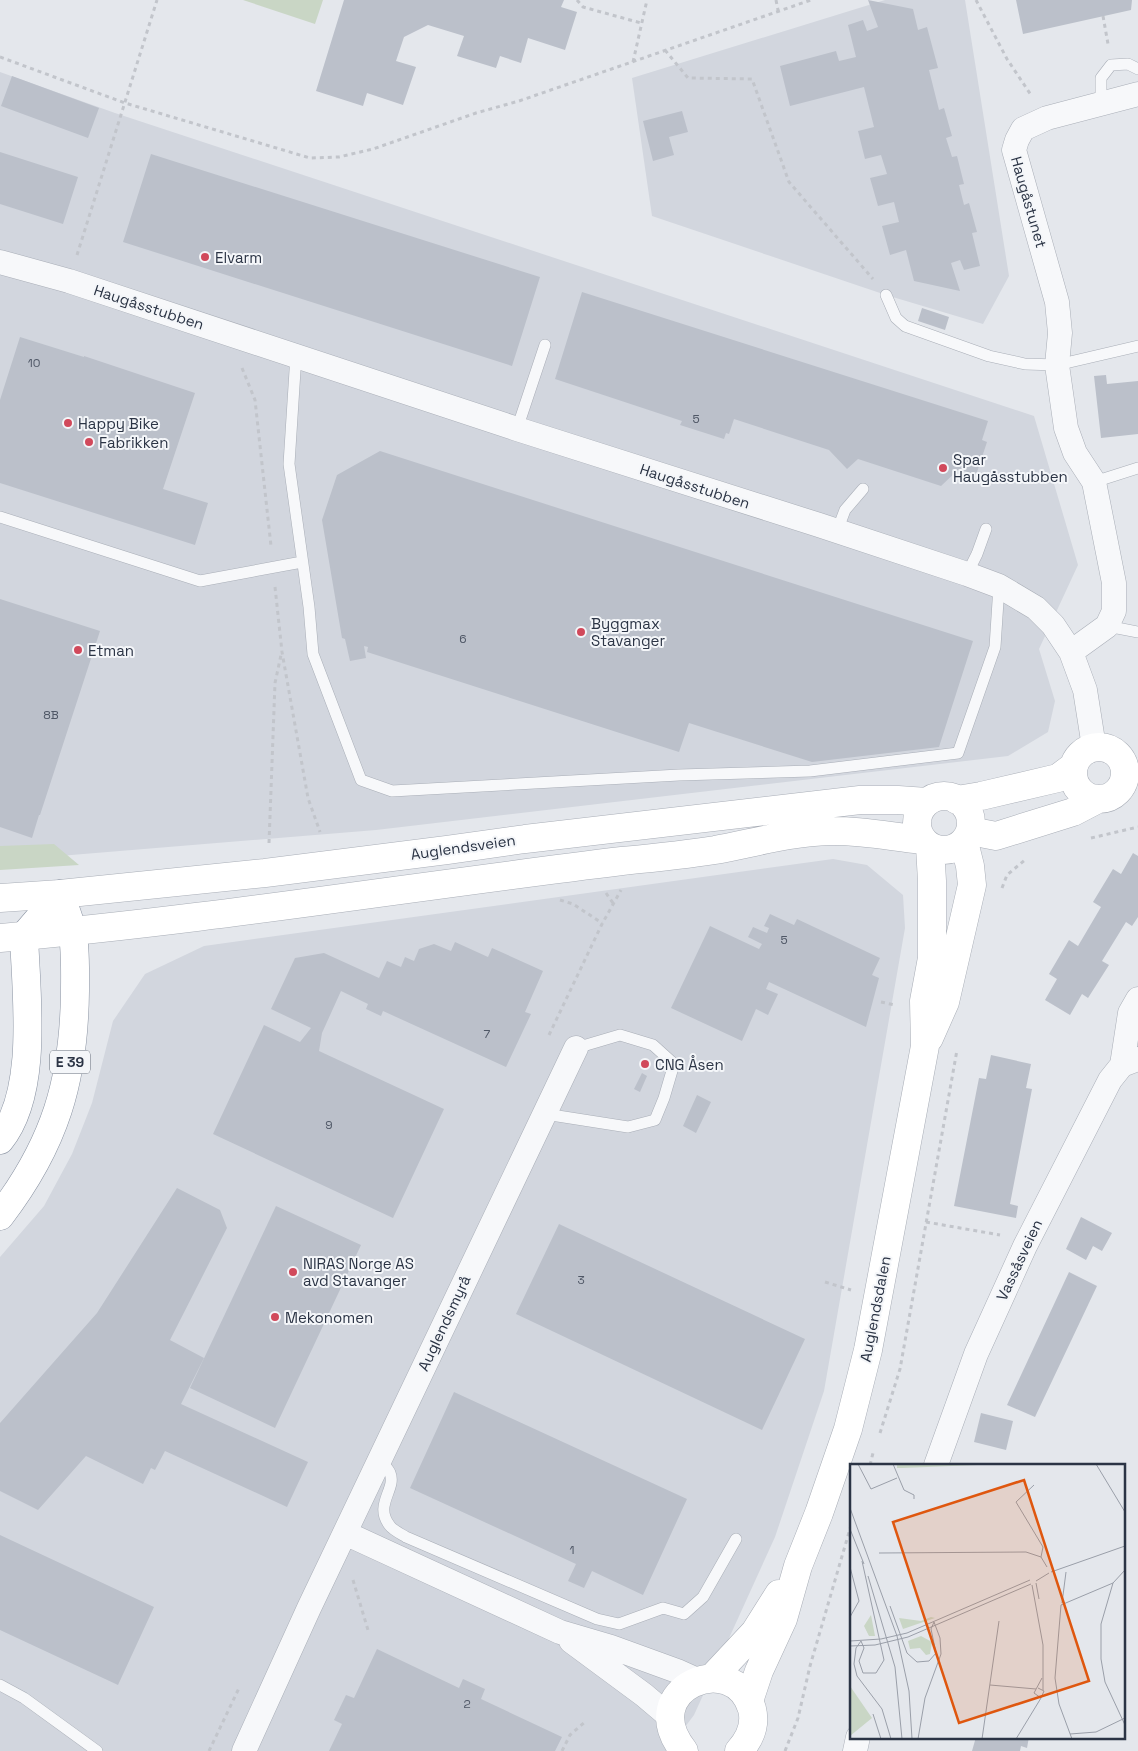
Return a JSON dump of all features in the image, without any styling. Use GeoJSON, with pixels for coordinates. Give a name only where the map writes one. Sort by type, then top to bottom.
{"type":"FeatureCollection","features":[{"type":"Feature","properties":{"kind":"main road"},"geometry":{"type":"LineString","coordinates":[[967,837],[996,836],[1117,796],[1125,774],[1123,764],[1117,754],[1085,751],[1078,757],[1073,775],[1081,792],[1089,797],[1117,796]]}},
{"type":"Feature","properties":{"kind":"main road"},"geometry":{"type":"LineString","coordinates":[[957,800],[1058,778],[1074,766]]}},
{"type":"Feature","properties":{"kind":"main road"},"geometry":{"type":"LineString","coordinates":[[12,937],[72,932],[274,908],[714,850],[793,834],[854,831],[926,844],[938,850],[948,850],[956,848],[967,837],[971,822],[964,806],[957,800],[940,796],[926,802],[921,808],[918,816],[918,833],[926,844]]}},
{"type":"Feature","properties":{"kind":"main road","name":"Auglendsveien"},"geometry":{"type":"LineString","coordinates":[[0,898],[60,894],[265,873],[525,839],[860,800],[926,802]]}},
{"type":"Feature","properties":{"kind":"main road","name":"Auglendsdalen"},"geometry":{"type":"LineString","coordinates":[[925,1046],[945,1002],[972,885],[967,837]]}},
{"type":"Feature","properties":{"kind":"main road","name":"Auglendsdalen"},"geometry":{"type":"LineString","coordinates":[[749,1701],[759,1671],[783,1619],[798,1566],[836,1467],[848,1429],[868,1350],[925,1046],[924,1001],[932,958],[932,881],[926,844]]}},
{"type":"Feature","properties":{"kind":"main road"},"geometry":{"type":"LineString","coordinates":[[12,937],[60,894]]}},
{"type":"Feature","properties":{"kind":"main road","name":"E 39"},"geometry":{"type":"LineString","coordinates":[[0,1216],[20,1190],[52,1128],[62,1101],[69,1069],[74,1031],[75,975],[72,932],[60,894]]}},
{"type":"Feature","properties":{"kind":"main road"},"geometry":{"type":"LineString","coordinates":[[0,1140],[14,1114],[21,1091],[26,1062],[12,937]]}},
{"type":"Feature","properties":{"kind":"main road","name":"Auglendsdalen"},"geometry":{"type":"LineString","coordinates":[[675,1740],[672,1705],[678,1695],[687,1686],[705,1679],[754,1632],[798,1566]]}},
{"type":"Feature","properties":{"kind":"main road"},"geometry":{"type":"LineString","coordinates":[[705,1679],[727,1681],[740,1689],[749,1701],[753,1715],[752,1729],[747,1742],[739,1751]]}},
{"type":"Feature","properties":{"kind":"street","name":"Haugåstunet"},"geometry":{"type":"LineString","coordinates":[[1107,626],[1114,611],[1114,582],[1094,482],[1075,453],[1066,428],[1057,365],[1060,333],[1057,302],[1014,150],[1016,140],[1023,129],[1047,118],[1138,94]]}},
{"type":"Feature","properties":{"kind":"street","name":"Haugåsstubben"},"geometry":{"type":"LineString","coordinates":[[0,262],[69,281],[967,574],[999,586],[1036,608],[1052,625],[1071,652]]}},
{"type":"Feature","properties":{"kind":"street"},"geometry":{"type":"LineString","coordinates":[[1107,626],[1071,652],[1085,690],[1117,754]]}},
{"type":"Feature","properties":{"kind":"street","name":"Vassåsveien"},"geometry":{"type":"LineString","coordinates":[[936,1464],[976,1354],[1026,1246],[1110,1080],[1130,1062],[1130,1013],[1138,999]]}},
{"type":"Feature","properties":{"kind":"street","name":"Auglendsmyrå"},"geometry":{"type":"LineString","coordinates":[[244,1751],[345,1533],[576,1048]]}},
{"type":"Feature","properties":{"kind":"street"},"geometry":{"type":"LineString","coordinates":[[345,1533],[560,1632],[705,1679]]}},
{"type":"Feature","properties":{"kind":"street"},"geometry":{"type":"LineString","coordinates":[[560,1632],[644,1695],[675,1740]]}},
{"type":"Feature","properties":{"kind":"street"},"geometry":{"type":"LineString","coordinates":[[855,1751],[858,1738]]}},
{"type":"Feature","properties":{"kind":"lane"},"geometry":{"type":"LineString","coordinates":[[1101,104],[1101,78],[1111,64],[1128,64],[1138,69]]}},
{"type":"Feature","properties":{"kind":"lane"},"geometry":{"type":"LineString","coordinates":[[886,295],[896,318],[905,326],[989,356],[1025,364],[1057,365],[1138,346]]}},
{"type":"Feature","properties":{"kind":"lane"},"geometry":{"type":"LineString","coordinates":[[518,429],[545,345]]}},
{"type":"Feature","properties":{"kind":"lane"},"geometry":{"type":"LineString","coordinates":[[296,355],[289,464],[309,607],[313,654],[361,780],[392,791],[679,775],[810,771],[958,753],[994,647],[999,586]]}},
{"type":"Feature","properties":{"kind":"lane"},"geometry":{"type":"LineString","coordinates":[[1094,482],[1138,468]]}},
{"type":"Feature","properties":{"kind":"lane"},"geometry":{"type":"LineString","coordinates":[[837,532],[845,510],[863,489]]}},
{"type":"Feature","properties":{"kind":"lane"},"geometry":{"type":"LineString","coordinates":[[0,517],[200,580],[302,562]]}},
{"type":"Feature","properties":{"kind":"lane"},"geometry":{"type":"LineString","coordinates":[[967,574],[986,529]]}},
{"type":"Feature","properties":{"kind":"lane"},"geometry":{"type":"LineString","coordinates":[[1107,626],[1138,632]]}},
{"type":"Feature","properties":{"kind":"lane","name":"Auglendsmyrå"},"geometry":{"type":"LineString","coordinates":[[545,1114],[628,1127],[655,1120],[674,1064],[653,1045],[620,1035],[576,1048]]}},
{"type":"Feature","properties":{"kind":"lane"},"geometry":{"type":"LineString","coordinates":[[380,1460],[390,1472],[392,1482],[384,1501],[384,1512],[390,1526],[406,1538],[597,1619],[619,1624],[663,1608],[684,1614],[703,1597],[736,1539]]}},
{"type":"Feature","properties":{"kind":"lane"},"geometry":{"type":"LineString","coordinates":[[0,1685],[24,1698],[96,1751]]}},
{"type":"Feature","properties":{"kind":"path"},"geometry":{"type":"LineString","coordinates":[[77,255],[158,0]]}},
{"type":"Feature","properties":{"kind":"path"},"geometry":{"type":"LineString","coordinates":[[577,0],[583,7],[641,23]]}},
{"type":"Feature","properties":{"kind":"path"},"geometry":{"type":"LineString","coordinates":[[633,62],[647,0]]}},
{"type":"Feature","properties":{"kind":"path"},"geometry":{"type":"LineString","coordinates":[[776,0],[778,10]]}},
{"type":"Feature","properties":{"kind":"path"},"geometry":{"type":"LineString","coordinates":[[0,57],[125,103],[310,158],[339,157],[373,149],[476,113],[518,101],[811,0]]}},
{"type":"Feature","properties":{"kind":"path"},"geometry":{"type":"LineString","coordinates":[[976,0],[1008,59],[1047,118]]}},
{"type":"Feature","properties":{"kind":"path"},"geometry":{"type":"LineString","coordinates":[[1103,16],[1111,64]]}},
{"type":"Feature","properties":{"kind":"path"},"geometry":{"type":"LineString","coordinates":[[665,50],[688,78],[752,79],[789,182],[886,295]]}},
{"type":"Feature","properties":{"kind":"path"},"geometry":{"type":"LineString","coordinates":[[268,851],[275,683],[282,652]]}},
{"type":"Feature","properties":{"kind":"path"},"geometry":{"type":"LineString","coordinates":[[308,798],[320,832]]}},
{"type":"Feature","properties":{"kind":"path"},"geometry":{"type":"LineString","coordinates":[[1082,840],[1138,827]]}},
{"type":"Feature","properties":{"kind":"path"},"geometry":{"type":"LineString","coordinates":[[1001,893],[1007,875],[1028,857]]}},
{"type":"Feature","properties":{"kind":"path"},"geometry":{"type":"LineString","coordinates":[[595,939],[623,885]]}},
{"type":"Feature","properties":{"kind":"path"},"geometry":{"type":"LineString","coordinates":[[573,904],[602,924]]}},
{"type":"Feature","properties":{"kind":"path"},"geometry":{"type":"LineString","coordinates":[[878,1439],[900,1369],[958,1047]]}},
{"type":"Feature","properties":{"kind":"path"},"geometry":{"type":"LineString","coordinates":[[926,1222],[1000,1235],[1026,1246]]}},
{"type":"Feature","properties":{"kind":"path"},"geometry":{"type":"LineString","coordinates":[[825,1282],[856,1291]]}},
{"type":"Feature","properties":{"kind":"path"},"geometry":{"type":"LineString","coordinates":[[870,1464],[875,1447]]}},
{"type":"Feature","properties":{"kind":"path"},"geometry":{"type":"LineString","coordinates":[[785,1751],[798,1718],[810,1666],[850,1529]]}},
{"type":"Feature","properties":{"kind":"path"},"geometry":{"type":"LineString","coordinates":[[352,1577],[368,1630]]}},
{"type":"Feature","properties":{"kind":"path"},"geometry":{"type":"LineString","coordinates":[[562,1751],[570,1735],[586,1721]]}},
{"type":"Feature","properties":{"kind":"path"},"geometry":{"type":"LineString","coordinates":[[209,1751],[215,1740]]}},
{"type":"Feature","properties":{"kind":"shaded area"},"geometry":{"type":"Polygon","coordinates":[[[885,0],[965,0],[1009,276],[983,324],[886,295],[652,216],[632,78],[885,0]]]}},
{"type":"Feature","properties":{"kind":"shaded area"},"geometry":{"type":"Polygon","coordinates":[[[0,72],[115,113],[1034,416],[1078,565],[1039,649],[1055,701],[1048,732],[1008,756],[376,830],[23,859],[0,856],[0,72]]]}},
{"type":"Feature","properties":{"kind":"shaded area"},"geometry":{"type":"Polygon","coordinates":[[[833,859],[867,865],[903,895],[905,928],[824,1391],[775,1537],[694,1715],[667,1751],[0,1751],[0,1257],[44,1206],[72,1154],[92,1103],[113,1021],[145,974],[204,946],[833,859]]]}},
{"type":"Feature","properties":{"kind":"green space"},"geometry":{"type":"Polygon","coordinates":[[[243,0],[323,0],[315,24],[243,0]]]}},
{"type":"Feature","properties":{"kind":"green space"},"geometry":{"type":"Polygon","coordinates":[[[54,844],[79,865],[0,870],[0,846],[54,844]]]}},
{"type":"Feature","properties":{"kind":"building"},"geometry":{"type":"Polygon","coordinates":[[[344,0],[564,0],[561,7],[577,12],[565,50],[528,38],[521,63],[500,56],[496,68],[457,56],[464,36],[428,25],[404,37],[396,61],[416,67],[403,105],[367,93],[363,106],[316,91],[344,0]]]}},
{"type":"Feature","properties":{"kind":"building"},"geometry":{"type":"Polygon","coordinates":[[[868,0],[913,9],[918,30],[927,27],[938,68],[929,70],[939,110],[944,108],[952,136],[946,138],[952,157],[957,156],[964,184],[959,185],[964,205],[969,203],[977,232],[972,233],[980,266],[964,270],[960,260],[951,263],[960,291],[914,281],[906,250],[890,255],[882,226],[899,222],[894,202],[878,206],[870,178],[887,174],[881,155],[865,159],[858,131],[874,127],[864,87],[790,106],[780,66],[836,51],[839,61],[856,57],[848,25],[863,20],[867,31],[878,27],[868,0]]]}},
{"type":"Feature","properties":{"kind":"building"},"geometry":{"type":"Polygon","coordinates":[[[1016,0],[1132,0],[1131,10],[1023,34],[1016,0]]]}},
{"type":"Feature","properties":{"kind":"building"},"geometry":{"type":"Polygon","coordinates":[[[12,76],[99,108],[88,138],[1,106],[12,76]]]}},
{"type":"Feature","properties":{"kind":"building"},"geometry":{"type":"Polygon","coordinates":[[[682,111],[688,132],[669,137],[674,155],[653,161],[643,121],[682,111]]]}},
{"type":"Feature","properties":{"kind":"building"},"geometry":{"type":"Polygon","coordinates":[[[0,152],[78,177],[63,224],[0,204],[0,152]]]}},
{"type":"Feature","properties":{"kind":"building"},"geometry":{"type":"Polygon","coordinates":[[[151,154],[540,277],[512,366],[123,242],[151,154]]]}},
{"type":"Feature","properties":{"kind":"building"},"geometry":{"type":"Polygon","coordinates":[[[582,292],[988,421],[982,440],[987,442],[976,475],[959,469],[941,486],[858,459],[847,469],[829,450],[734,419],[729,434],[726,433],[724,439],[680,425],[682,421],[555,379],[582,292]]]}},
{"type":"Feature","properties":{"kind":"building"},"geometry":{"type":"Polygon","coordinates":[[[922,308],[949,317],[945,330],[918,321],[922,308]]]}},
{"type":"Feature","properties":{"kind":"building","name":"Fabrikken"},"geometry":{"type":"Polygon","coordinates":[[[20,337],[195,393],[163,489],[208,503],[195,545],[0,483],[0,400],[20,337]]]}},
{"type":"Feature","properties":{"kind":"building"},"geometry":{"type":"Polygon","coordinates":[[[1106,375],[1107,384],[1138,381],[1138,434],[1101,438],[1094,376],[1106,375]]]}},
{"type":"Feature","properties":{"kind":"building"},"geometry":{"type":"Polygon","coordinates":[[[380,451],[973,641],[939,747],[812,762],[689,723],[679,752],[367,652],[368,647],[364,646],[366,658],[350,661],[345,639],[342,638],[322,520],[337,475],[380,451]]]}},
{"type":"Feature","properties":{"kind":"building"},"geometry":{"type":"Polygon","coordinates":[[[0,599],[100,631],[32,838],[0,827],[0,599]]]}},
{"type":"Feature","properties":{"kind":"building"},"geometry":{"type":"Polygon","coordinates":[[[1133,853],[1138,856],[1138,917],[1132,926],[1126,922],[1102,961],[1109,965],[1088,998],[1082,994],[1070,1015],[1045,1000],[1057,979],[1049,974],[1069,940],[1078,946],[1101,907],[1093,902],[1113,869],[1121,874],[1133,853]]]}},
{"type":"Feature","properties":{"kind":"building"},"geometry":{"type":"Polygon","coordinates":[[[770,914],[794,925],[797,919],[880,958],[872,975],[879,978],[866,1027],[769,982],[766,989],[778,994],[768,1015],[756,1009],[742,1041],[671,1008],[710,926],[759,949],[762,944],[748,937],[753,927],[767,933],[769,928],[764,926],[770,914]]]}},
{"type":"Feature","properties":{"kind":"building"},"geometry":{"type":"Polygon","coordinates":[[[455,942],[488,957],[492,948],[543,971],[525,1012],[531,1014],[506,1067],[383,1011],[381,1016],[366,1009],[368,1004],[341,991],[322,1033],[319,1051],[444,1109],[393,1218],[213,1134],[264,1025],[300,1042],[311,1028],[271,1009],[295,958],[324,953],[379,978],[387,961],[401,967],[405,957],[414,961],[419,949],[434,944],[451,951],[455,942]]]}},
{"type":"Feature","properties":{"kind":"building"},"geometry":{"type":"Polygon","coordinates":[[[991,1055],[1031,1064],[1026,1088],[1032,1089],[1010,1204],[1018,1206],[1016,1218],[954,1206],[979,1078],[986,1079],[991,1055]]]}},
{"type":"Feature","properties":{"kind":"building"},"geometry":{"type":"Polygon","coordinates":[[[642,1073],[647,1076],[640,1092],[634,1089],[642,1073]]]}},
{"type":"Feature","properties":{"kind":"building"},"geometry":{"type":"Polygon","coordinates":[[[697,1095],[711,1102],[696,1133],[683,1126],[697,1095]]]}},
{"type":"Feature","properties":{"kind":"building"},"geometry":{"type":"Polygon","coordinates":[[[177,1188],[220,1210],[227,1228],[170,1340],[204,1358],[181,1404],[308,1462],[287,1507],[165,1451],[155,1470],[151,1468],[143,1484],[86,1456],[38,1510],[0,1491],[0,1423],[97,1313],[177,1188]]]}},
{"type":"Feature","properties":{"kind":"building","name":"Mekonomen"},"geometry":{"type":"Polygon","coordinates":[[[276,1206],[361,1245],[275,1428],[190,1388],[276,1206]]]}},
{"type":"Feature","properties":{"kind":"building"},"geometry":{"type":"Polygon","coordinates":[[[1081,1217],[1112,1233],[1102,1251],[1093,1246],[1086,1260],[1066,1249],[1081,1217]]]}},
{"type":"Feature","properties":{"kind":"building"},"geometry":{"type":"Polygon","coordinates":[[[559,1224],[805,1339],[762,1430],[516,1314],[559,1224]]]}},
{"type":"Feature","properties":{"kind":"building"},"geometry":{"type":"Polygon","coordinates":[[[1069,1272],[1097,1286],[1035,1417],[1007,1405],[1069,1272]]]}},
{"type":"Feature","properties":{"kind":"building"},"geometry":{"type":"Polygon","coordinates":[[[454,1392],[687,1499],[643,1595],[592,1571],[584,1588],[568,1581],[576,1564],[410,1488],[454,1392]]]}},
{"type":"Feature","properties":{"kind":"building"},"geometry":{"type":"Polygon","coordinates":[[[981,1413],[1013,1421],[1006,1450],[974,1442],[981,1413]]]}},
{"type":"Feature","properties":{"kind":"building"},"geometry":{"type":"Polygon","coordinates":[[[0,1535],[154,1607],[118,1685],[0,1630],[0,1535]]]}},
{"type":"Feature","properties":{"kind":"building"},"geometry":{"type":"Polygon","coordinates":[[[377,1649],[459,1688],[463,1679],[485,1689],[481,1699],[562,1737],[555,1751],[329,1751],[342,1724],[334,1720],[346,1695],[354,1698],[377,1649]]]}},
{"type":"Feature","properties":{"kind":"building"},"geometry":{"type":"Polygon","coordinates":[[[976,1738],[1029,1738],[1027,1748],[1021,1746],[1020,1751],[972,1751],[976,1738]]]}},
{"type":"Feature","properties":{"kind":"place","name":"Elvarm"},"geometry":{"type":"Point","coordinates":[205,257]}},
{"type":"Feature","properties":{"kind":"place","name":"Happy Bike"},"geometry":{"type":"Point","coordinates":[68,423]}},
{"type":"Feature","properties":{"kind":"place","name":"Fabrikken"},"geometry":{"type":"Point","coordinates":[89,442]}},
{"type":"Feature","properties":{"kind":"place","name":"Spar Haugåsstubben"},"geometry":{"type":"Point","coordinates":[943,468]}},
{"type":"Feature","properties":{"kind":"place","name":"Byggmax Stavanger"},"geometry":{"type":"Point","coordinates":[581,632]}},
{"type":"Feature","properties":{"kind":"place","name":"Etman"},"geometry":{"type":"Point","coordinates":[78,650]}},
{"type":"Feature","properties":{"kind":"place","name":"CNG Åsen"},"geometry":{"type":"Point","coordinates":[645,1064]}},
{"type":"Feature","properties":{"kind":"place","name":"NIRAS Norge AS avd Stavanger"},"geometry":{"type":"Point","coordinates":[293,1272]}},
{"type":"Feature","properties":{"kind":"place","name":"Mekonomen"},"geometry":{"type":"Point","coordinates":[275,1317]}}]}
